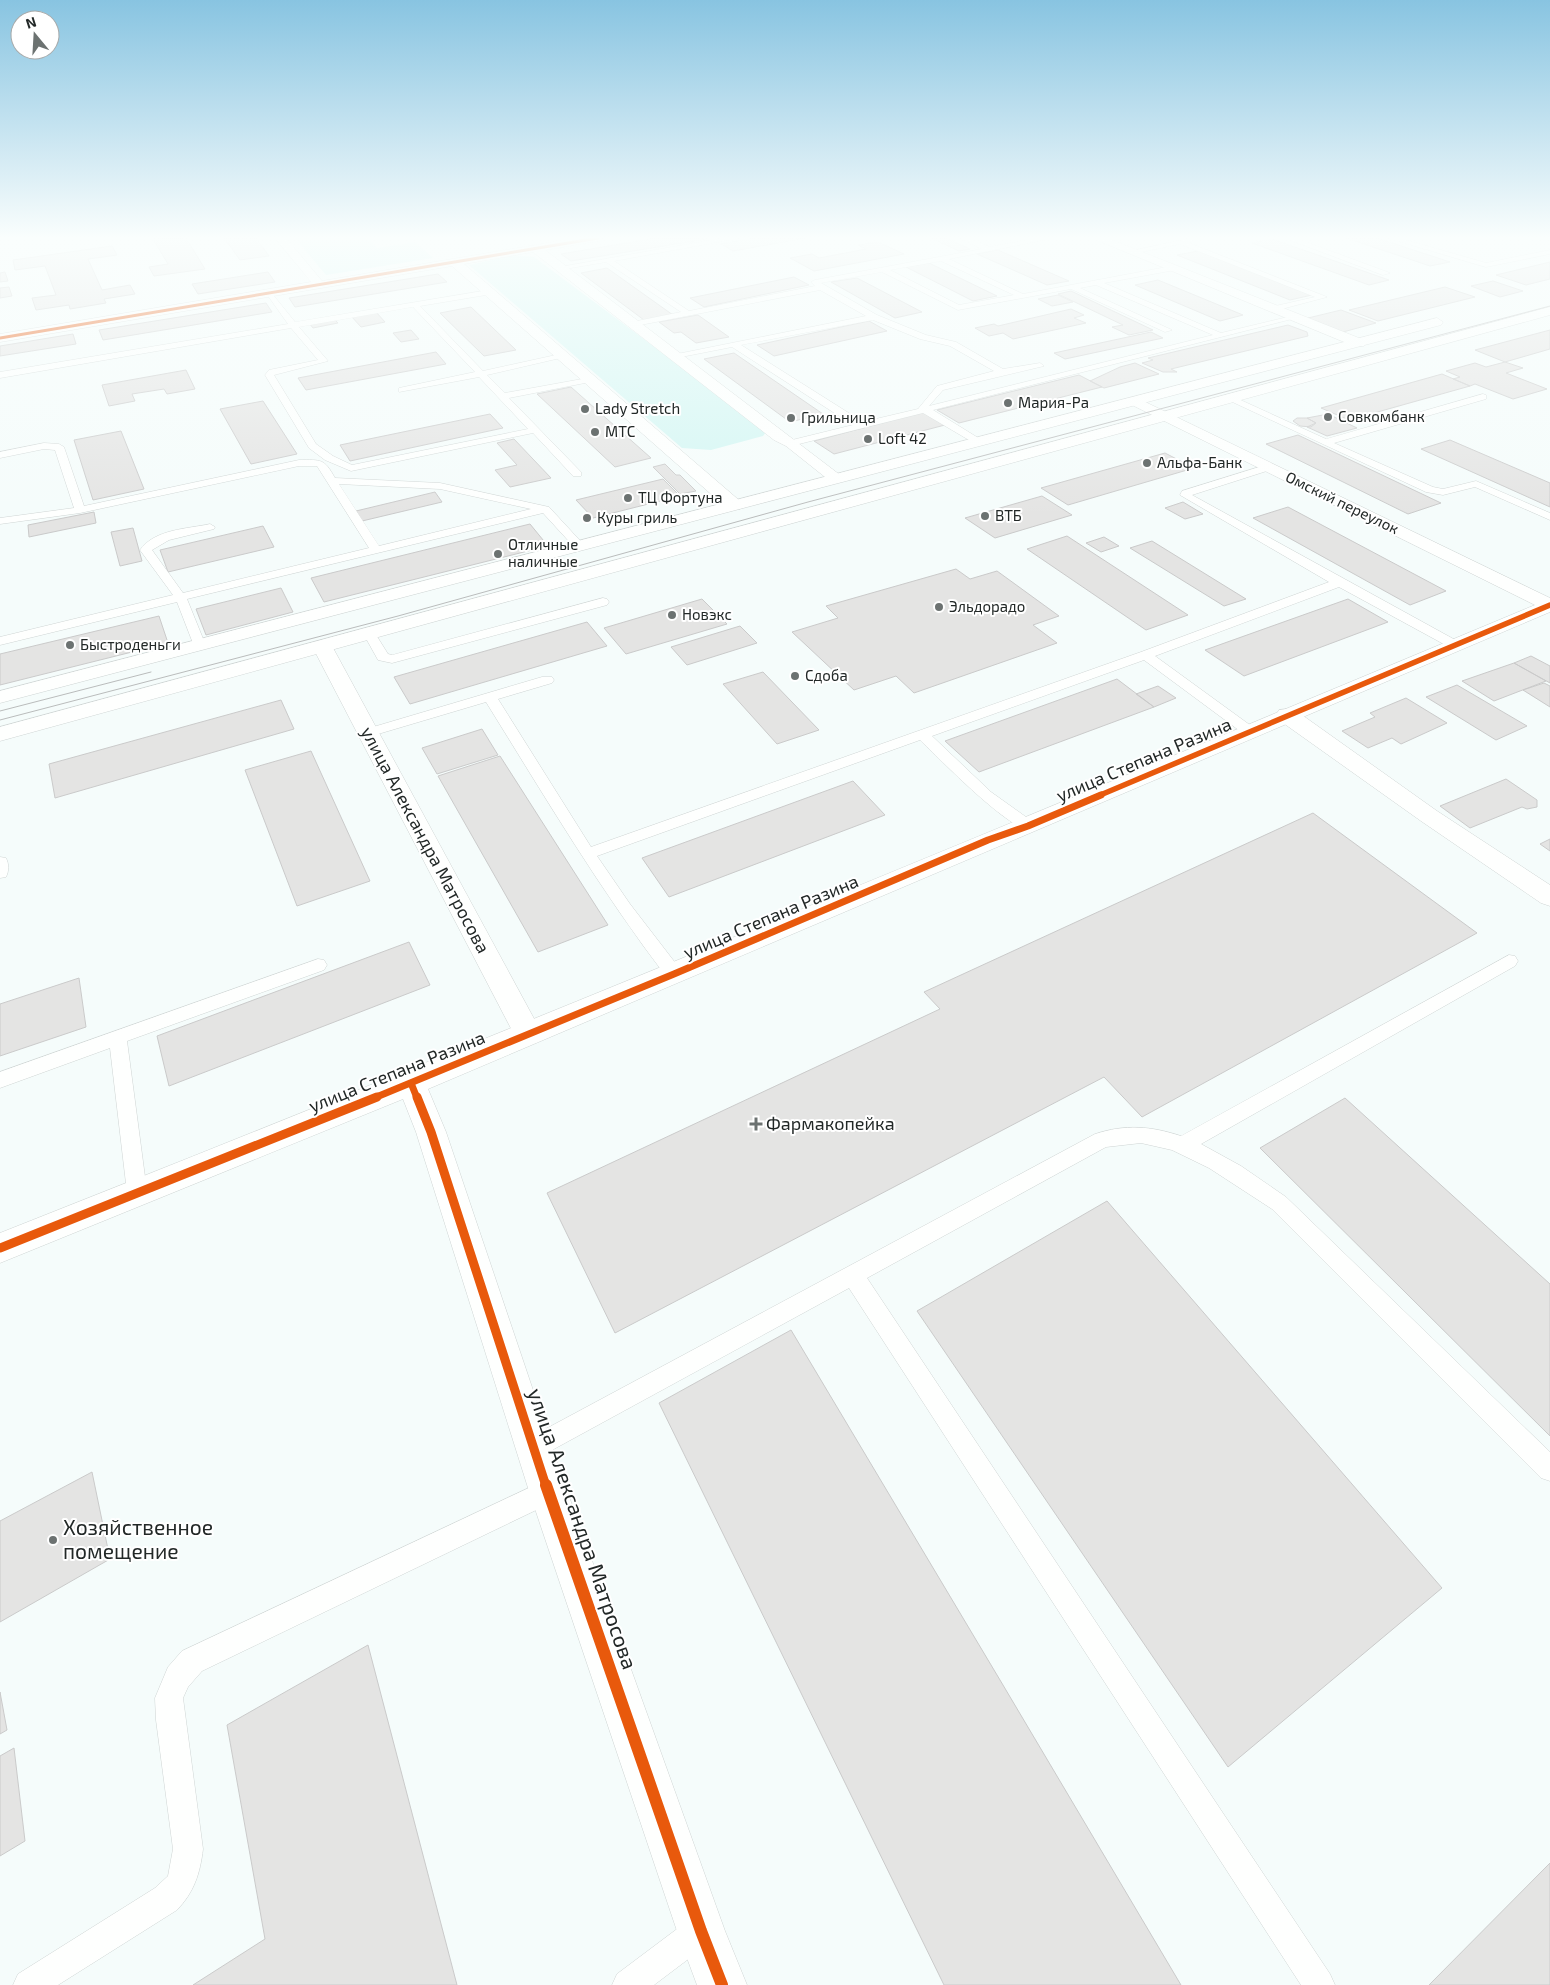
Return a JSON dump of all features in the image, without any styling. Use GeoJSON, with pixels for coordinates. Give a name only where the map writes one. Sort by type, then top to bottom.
{"type":"FeatureCollection","features":[{"type":"Feature","properties":{"kind":"street"},"geometry":{"type":"LineString","coordinates":[[0,338],[44,331]]}},
{"type":"Feature","properties":{"kind":"street"},"geometry":{"type":"LineString","coordinates":[[535,331],[734,505]]}},
{"type":"Feature","properties":{"kind":"street"},"geometry":{"type":"LineString","coordinates":[[644,331],[779,437],[791,443],[836,478]]}},
{"type":"Feature","properties":{"kind":"street"},"geometry":{"type":"LineString","coordinates":[[1329,331],[1392,354]]}},
{"type":"Feature","properties":{"kind":"street"},"geometry":{"type":"LineString","coordinates":[[0,697],[1405,331]]}},
{"type":"Feature","properties":{"kind":"street"},"geometry":{"type":"LineString","coordinates":[[0,734],[1478,331]]}},
{"type":"Feature","properties":{"kind":"street","name":"Омский переулок"},"geometry":{"type":"LineString","coordinates":[[1135,401],[1550,605]]}},
{"type":"Feature","properties":{"kind":"street","name":"улица Степана Разина"},"geometry":{"type":"LineString","coordinates":[[0,1248],[411,1083],[674,974],[988,840],[1028,826],[1550,605]]}},
{"type":"Feature","properties":{"kind":"street","name":"улица Александра Матросова"},"geometry":{"type":"LineString","coordinates":[[322,646],[528,1034]]}},
{"type":"Feature","properties":{"kind":"street"},"geometry":{"type":"LineString","coordinates":[[1287,715],[1429,816],[1550,896]]}},
{"type":"Feature","properties":{"kind":"street","name":"улица Александра Матросова"},"geometry":{"type":"LineString","coordinates":[[411,1083],[431,1132],[548,1491],[701,1931],[722,1985]]}},
{"type":"Feature","properties":{"kind":"lane"},"geometry":{"type":"LineString","coordinates":[[0,375],[260,331]]}},
{"type":"Feature","properties":{"kind":"lane"},"geometry":{"type":"LineString","coordinates":[[298,331],[324,361],[272,372],[269,375],[312,446],[330,458],[351,468],[535,430]]}},
{"type":"Feature","properties":{"kind":"lane"},"geometry":{"type":"LineString","coordinates":[[440,331],[577,474]]}},
{"type":"Feature","properties":{"kind":"lane"},"geometry":{"type":"LineString","coordinates":[[676,355],[803,331]]}},
{"type":"Feature","properties":{"kind":"lane"},"geometry":{"type":"LineString","coordinates":[[907,331],[923,337],[953,344],[1002,372]]}},
{"type":"Feature","properties":{"kind":"lane"},"geometry":{"type":"LineString","coordinates":[[1209,331],[1221,336]]}},
{"type":"Feature","properties":{"kind":"lane"},"geometry":{"type":"LineString","coordinates":[[791,443],[922,408],[1242,331]]}},
{"type":"Feature","properties":{"kind":"lane"},"geometry":{"type":"LineString","coordinates":[[733,344],[859,424]]}},
{"type":"Feature","properties":{"kind":"lane"},"geometry":{"type":"LineString","coordinates":[[402,390],[565,356]]}},
{"type":"Feature","properties":{"kind":"lane"},"geometry":{"type":"LineString","coordinates":[[922,408],[940,388],[1002,372],[1040,366]]}},
{"type":"Feature","properties":{"kind":"lane"},"geometry":{"type":"LineString","coordinates":[[504,396],[590,379]]}},
{"type":"Feature","properties":{"kind":"lane"},"geometry":{"type":"LineString","coordinates":[[1326,442],[1483,397]]}},
{"type":"Feature","properties":{"kind":"lane"},"geometry":{"type":"LineString","coordinates":[[1231,399],[1430,490],[1443,492],[1476,484],[1550,517]]}},
{"type":"Feature","properties":{"kind":"lane"},"geometry":{"type":"LineString","coordinates":[[922,408],[977,441]]}},
{"type":"Feature","properties":{"kind":"lane"},"geometry":{"type":"LineString","coordinates":[[0,455],[44,446],[59,447],[80,510]]}},
{"type":"Feature","properties":{"kind":"lane"},"geometry":{"type":"LineString","coordinates":[[0,521],[80,510],[299,463],[319,463],[324,467],[330,481],[376,550]]}},
{"type":"Feature","properties":{"kind":"lane"},"geometry":{"type":"LineString","coordinates":[[1269,467],[1186,493],[1185,496],[1455,645]]}},
{"type":"Feature","properties":{"kind":"lane"},"geometry":{"type":"LineString","coordinates":[[330,481],[440,486],[545,509],[579,546]]}},
{"type":"Feature","properties":{"kind":"lane"},"geometry":{"type":"LineString","coordinates":[[0,641],[545,509]]}},
{"type":"Feature","properties":{"kind":"lane"},"geometry":{"type":"LineString","coordinates":[[200,646],[181,598],[146,550],[148,546],[160,539],[210,527]]}},
{"type":"Feature","properties":{"kind":"lane"},"geometry":{"type":"LineString","coordinates":[[587,854],[1334,586],[1336,582],[1334,579]]}},
{"type":"Feature","properties":{"kind":"lane"},"geometry":{"type":"LineString","coordinates":[[369,633],[383,657],[392,659],[603,602]]}},
{"type":"Feature","properties":{"kind":"lane"},"geometry":{"type":"LineString","coordinates":[[1146,655],[1249,731]]}},
{"type":"Feature","properties":{"kind":"lane"},"geometry":{"type":"LineString","coordinates":[[368,733],[547,680]]}},
{"type":"Feature","properties":{"kind":"lane"},"geometry":{"type":"LineString","coordinates":[[490,697],[587,854],[640,933],[674,974]]}},
{"type":"Feature","properties":{"kind":"lane"},"geometry":{"type":"LineString","coordinates":[[923,735],[986,795],[1028,826]]}},
{"type":"Feature","properties":{"kind":"lane"},"geometry":{"type":"LineString","coordinates":[[0,862],[0,873]]}},
{"type":"Feature","properties":{"kind":"lane"},"geometry":{"type":"LineString","coordinates":[[1180,1146],[1509,961]]}},
{"type":"Feature","properties":{"kind":"lane"},"geometry":{"type":"LineString","coordinates":[[0,1080],[318,965]]}},
{"type":"Feature","properties":{"kind":"lane"},"geometry":{"type":"LineString","coordinates":[[118,1038],[137,1192]]}},
{"type":"Feature","properties":{"kind":"lane"},"geometry":{"type":"LineString","coordinates":[[535,1447],[1102,1140],[1124,1135],[1147,1135],[1180,1146],[1239,1174],[1279,1203],[1550,1469]]}},
{"type":"Feature","properties":{"kind":"lane"},"geometry":{"type":"LineString","coordinates":[[853,1275],[1319,1985]]}},
{"type":"Feature","properties":{"kind":"lane"},"geometry":{"type":"LineString","coordinates":[[29,1985],[166,1899],[179,1886],[185,1871],[188,1849],[170,1720],[169,1698],[178,1677],[192,1661],[548,1491]]}},
{"type":"Feature","properties":{"kind":"lane"},"geometry":{"type":"LineString","coordinates":[[628,1985],[701,1931]]}},
{"type":"Feature","properties":{"kind":"shaded area"},"geometry":{"type":"Polygon","coordinates":[[[545,331],[633,331],[766,432],[763,436],[711,450],[682,448],[545,331]]]}},
{"type":"Feature","properties":{"kind":"building"},"geometry":{"type":"Polygon","coordinates":[[[99,331],[160,331],[103,340],[99,331]]]}},
{"type":"Feature","properties":{"kind":"building"},"geometry":{"type":"Polygon","coordinates":[[[412,331],[419,339],[401,342],[393,333],[412,331]]]}},
{"type":"Feature","properties":{"kind":"building"},"geometry":{"type":"Polygon","coordinates":[[[458,331],[496,331],[516,350],[484,356],[458,331]]]}},
{"type":"Feature","properties":{"kind":"building"},"geometry":{"type":"Polygon","coordinates":[[[671,331],[720,331],[729,337],[696,343],[681,332],[674,333],[671,331]]]}},
{"type":"Feature","properties":{"kind":"building"},"geometry":{"type":"Polygon","coordinates":[[[824,331],[887,331],[774,356],[757,345],[824,331]]]}},
{"type":"Feature","properties":{"kind":"building"},"geometry":{"type":"Polygon","coordinates":[[[980,331],[1051,331],[1013,339],[1003,333],[989,336],[980,331]]]}},
{"type":"Feature","properties":{"kind":"building"},"geometry":{"type":"Polygon","coordinates":[[[1120,331],[1150,331],[1129,335],[1120,331]]]}},
{"type":"Feature","properties":{"kind":"building"},"geometry":{"type":"Polygon","coordinates":[[[1264,331],[1303,331],[1307,332],[1308,336],[1171,369],[1177,372],[1163,372],[1142,363],[1153,360],[1148,358],[1264,331]]]}},
{"type":"Feature","properties":{"kind":"building"},"geometry":{"type":"Polygon","coordinates":[[[1550,331],[1550,349],[1505,362],[1475,350],[1550,331]]]}},
{"type":"Feature","properties":{"kind":"building"},"geometry":{"type":"Polygon","coordinates":[[[1151,332],[1163,338],[1065,359],[1054,353],[1151,332]]]}},
{"type":"Feature","properties":{"kind":"building"},"geometry":{"type":"Polygon","coordinates":[[[73,334],[76,344],[0,356],[0,346],[73,334]]]}},
{"type":"Feature","properties":{"kind":"building"},"geometry":{"type":"Polygon","coordinates":[[[436,352],[446,364],[306,390],[298,378],[436,352]]]}},
{"type":"Feature","properties":{"kind":"building"},"geometry":{"type":"Polygon","coordinates":[[[734,353],[823,414],[790,422],[704,359],[734,353]]]}},
{"type":"Feature","properties":{"kind":"building"},"geometry":{"type":"Polygon","coordinates":[[[1505,362],[1523,368],[1506,373],[1547,389],[1513,399],[1475,384],[1470,386],[1453,379],[1460,377],[1446,371],[1475,363],[1486,367],[1505,362]]]}},
{"type":"Feature","properties":{"kind":"building"},"geometry":{"type":"Polygon","coordinates":[[[1135,363],[1159,374],[1104,388],[1090,381],[1120,367],[1135,363]]]}},
{"type":"Feature","properties":{"kind":"building"},"geometry":{"type":"Polygon","coordinates":[[[186,370],[195,389],[167,394],[164,389],[132,394],[135,401],[109,406],[102,385],[186,370]]]}},
{"type":"Feature","properties":{"kind":"building"},"geometry":{"type":"Polygon","coordinates":[[[1442,374],[1470,386],[1349,420],[1321,408],[1442,374]]]}},
{"type":"Feature","properties":{"kind":"building"},"geometry":{"type":"Polygon","coordinates":[[[1079,375],[1102,387],[959,423],[937,410],[1079,375]]]}},
{"type":"Feature","properties":{"kind":"building"},"geometry":{"type":"Polygon","coordinates":[[[571,387],[651,458],[615,467],[537,394],[571,387]]]}},
{"type":"Feature","properties":{"kind":"building"},"geometry":{"type":"Polygon","coordinates":[[[263,401],[297,454],[251,464],[220,409],[263,401]]]}},
{"type":"Feature","properties":{"kind":"building"},"geometry":{"type":"Polygon","coordinates":[[[923,412],[945,425],[834,454],[814,441],[923,412]]]}},
{"type":"Feature","properties":{"kind":"building"},"geometry":{"type":"Polygon","coordinates":[[[490,414],[503,428],[350,461],[340,445],[490,414]]]}},
{"type":"Feature","properties":{"kind":"building"},"geometry":{"type":"Polygon","coordinates":[[[1328,414],[1357,428],[1327,436],[1307,427],[1316,423],[1307,418],[1328,414]]]}},
{"type":"Feature","properties":{"kind":"building"},"geometry":{"type":"Polygon","coordinates":[[[1297,418],[1307,418],[1316,423],[1311,427],[1300,426],[1293,421],[1297,418]]]}},
{"type":"Feature","properties":{"kind":"building"},"geometry":{"type":"Polygon","coordinates":[[[121,431],[144,489],[93,500],[74,440],[121,431]]]}},
{"type":"Feature","properties":{"kind":"building"},"geometry":{"type":"Polygon","coordinates":[[[1298,435],[1441,503],[1408,514],[1266,444],[1298,435]]]}},
{"type":"Feature","properties":{"kind":"building"},"geometry":{"type":"Polygon","coordinates":[[[514,439],[551,478],[510,487],[495,470],[517,465],[497,443],[514,439]]]}},
{"type":"Feature","properties":{"kind":"building"},"geometry":{"type":"Polygon","coordinates":[[[1450,440],[1550,483],[1550,507],[1421,449],[1450,440]]]}},
{"type":"Feature","properties":{"kind":"building"},"geometry":{"type":"Polygon","coordinates":[[[1165,453],[1194,468],[1068,505],[1041,488],[1165,453]]]}},
{"type":"Feature","properties":{"kind":"building"},"geometry":{"type":"Polygon","coordinates":[[[665,464],[676,475],[680,475],[696,491],[680,494],[653,467],[665,464]]]}},
{"type":"Feature","properties":{"kind":"building","name":"ТЦ Фортуна"},"geometry":{"type":"Polygon","coordinates":[[[663,479],[680,496],[593,518],[576,500],[663,479]]]}},
{"type":"Feature","properties":{"kind":"building"},"geometry":{"type":"Polygon","coordinates":[[[435,492],[442,502],[362,521],[356,511],[435,492]]]}},
{"type":"Feature","properties":{"kind":"building"},"geometry":{"type":"Polygon","coordinates":[[[1042,496],[1072,515],[995,538],[965,518],[1042,496]]]}},
{"type":"Feature","properties":{"kind":"building"},"geometry":{"type":"Polygon","coordinates":[[[1183,502],[1203,514],[1185,519],[1165,508],[1183,502]]]}},
{"type":"Feature","properties":{"kind":"building"},"geometry":{"type":"Polygon","coordinates":[[[1288,507],[1446,591],[1410,605],[1253,518],[1288,507]]]}},
{"type":"Feature","properties":{"kind":"building"},"geometry":{"type":"Polygon","coordinates":[[[94,512],[96,523],[29,537],[28,525],[94,512]]]}},
{"type":"Feature","properties":{"kind":"building"},"geometry":{"type":"Polygon","coordinates":[[[530,524],[548,546],[324,602],[311,578],[530,524]]]}},
{"type":"Feature","properties":{"kind":"building"},"geometry":{"type":"Polygon","coordinates":[[[263,526],[274,547],[168,572],[160,550],[263,526]]]}},
{"type":"Feature","properties":{"kind":"building"},"geometry":{"type":"Polygon","coordinates":[[[133,528],[142,561],[120,566],[111,532],[133,528]]]}},
{"type":"Feature","properties":{"kind":"building"},"geometry":{"type":"Polygon","coordinates":[[[1067,536],[1188,615],[1146,630],[1027,549],[1067,536]]]}},
{"type":"Feature","properties":{"kind":"building"},"geometry":{"type":"Polygon","coordinates":[[[1104,537],[1119,546],[1101,552],[1086,543],[1104,537]]]}},
{"type":"Feature","properties":{"kind":"building"},"geometry":{"type":"Polygon","coordinates":[[[1152,541],[1246,599],[1224,606],[1130,548],[1152,541]]]}},
{"type":"Feature","properties":{"kind":"building"},"geometry":{"type":"Polygon","coordinates":[[[956,569],[970,579],[997,571],[1059,616],[1033,625],[1057,643],[914,693],[896,676],[854,690],[792,632],[838,618],[826,606],[956,569]]]}},
{"type":"Feature","properties":{"kind":"building"},"geometry":{"type":"Polygon","coordinates":[[[281,588],[293,612],[206,635],[196,609],[281,588]]]}},
{"type":"Feature","properties":{"kind":"building"},"geometry":{"type":"Polygon","coordinates":[[[702,599],[727,624],[626,654],[604,628],[702,599]]]}},
{"type":"Feature","properties":{"kind":"building"},"geometry":{"type":"Polygon","coordinates":[[[1348,599],[1388,622],[1244,676],[1205,650],[1348,599]]]}},
{"type":"Feature","properties":{"kind":"building"},"geometry":{"type":"Polygon","coordinates":[[[159,616],[168,643],[0,685],[0,654],[159,616]]]}},
{"type":"Feature","properties":{"kind":"building"},"geometry":{"type":"Polygon","coordinates":[[[587,622],[607,646],[410,704],[394,677],[587,622]]]}},
{"type":"Feature","properties":{"kind":"building"},"geometry":{"type":"Polygon","coordinates":[[[740,626],[757,643],[687,665],[671,647],[740,626]]]}},
{"type":"Feature","properties":{"kind":"building"},"geometry":{"type":"Polygon","coordinates":[[[1531,656],[1550,666],[1550,683],[1514,663],[1531,656]]]}},
{"type":"Feature","properties":{"kind":"building"},"geometry":{"type":"Polygon","coordinates":[[[1514,663],[1546,681],[1494,701],[1462,681],[1514,663]]]}},
{"type":"Feature","properties":{"kind":"building"},"geometry":{"type":"Polygon","coordinates":[[[763,672],[819,730],[777,744],[723,684],[763,672]]]}},
{"type":"Feature","properties":{"kind":"building"},"geometry":{"type":"Polygon","coordinates":[[[1117,679],[1154,707],[979,772],[945,741],[1117,679]]]}},
{"type":"Feature","properties":{"kind":"building"},"geometry":{"type":"Polygon","coordinates":[[[1544,683],[1550,686],[1550,707],[1523,690],[1544,683]]]}},
{"type":"Feature","properties":{"kind":"building"},"geometry":{"type":"Polygon","coordinates":[[[1457,685],[1527,726],[1496,740],[1426,697],[1457,685]]]}},
{"type":"Feature","properties":{"kind":"building"},"geometry":{"type":"Polygon","coordinates":[[[1158,686],[1176,698],[1154,707],[1136,694],[1158,686]]]}},
{"type":"Feature","properties":{"kind":"building"},"geometry":{"type":"Polygon","coordinates":[[[1406,698],[1447,723],[1401,744],[1392,738],[1368,748],[1342,731],[1375,717],[1370,713],[1406,698]]]}},
{"type":"Feature","properties":{"kind":"building"},"geometry":{"type":"Polygon","coordinates":[[[281,700],[294,729],[55,798],[49,764],[281,700]]]}},
{"type":"Feature","properties":{"kind":"building"},"geometry":{"type":"Polygon","coordinates":[[[482,729],[498,755],[437,774],[422,748],[482,729]]]}},
{"type":"Feature","properties":{"kind":"building"},"geometry":{"type":"Polygon","coordinates":[[[311,751],[370,881],[297,906],[245,770],[311,751]]]}},
{"type":"Feature","properties":{"kind":"building"},"geometry":{"type":"Polygon","coordinates":[[[500,756],[608,925],[538,952],[438,776],[500,756]]]}},
{"type":"Feature","properties":{"kind":"building"},"geometry":{"type":"Polygon","coordinates":[[[1506,779],[1537,800],[1537,807],[1527,809],[1522,807],[1470,828],[1440,806],[1506,779]]]}},
{"type":"Feature","properties":{"kind":"building"},"geometry":{"type":"Polygon","coordinates":[[[853,781],[885,815],[669,897],[642,858],[853,781]]]}},
{"type":"Feature","properties":{"kind":"building"},"geometry":{"type":"Polygon","coordinates":[[[1313,813],[1477,933],[1142,1117],[1104,1077],[615,1333],[547,1193],[940,1009],[924,992],[1313,813]]]}},
{"type":"Feature","properties":{"kind":"building"},"geometry":{"type":"Polygon","coordinates":[[[1550,839],[1550,851],[1540,844],[1550,839]]]}},
{"type":"Feature","properties":{"kind":"building"},"geometry":{"type":"Polygon","coordinates":[[[409,942],[430,985],[169,1086],[157,1036],[409,942]]]}},
{"type":"Feature","properties":{"kind":"building"},"geometry":{"type":"Polygon","coordinates":[[[79,978],[86,1027],[0,1056],[0,1004],[79,978]]]}},
{"type":"Feature","properties":{"kind":"building"},"geometry":{"type":"Polygon","coordinates":[[[1345,1098],[1550,1284],[1550,1436],[1260,1148],[1345,1098]]]}},
{"type":"Feature","properties":{"kind":"building"},"geometry":{"type":"Polygon","coordinates":[[[1107,1201],[1442,1588],[1228,1767],[917,1311],[1107,1201]]]}},
{"type":"Feature","properties":{"kind":"building"},"geometry":{"type":"Polygon","coordinates":[[[791,1330],[1181,1985],[944,1985],[659,1403],[791,1330]]]}},
{"type":"Feature","properties":{"kind":"building","name":"Хозяйственное помещение"},"geometry":{"type":"Polygon","coordinates":[[[92,1472],[110,1559],[0,1622],[0,1521],[92,1472]]]}},
{"type":"Feature","properties":{"kind":"building"},"geometry":{"type":"Polygon","coordinates":[[[368,1645],[457,1985],[193,1985],[265,1939],[227,1725],[368,1645]]]}},
{"type":"Feature","properties":{"kind":"building"},"geometry":{"type":"Polygon","coordinates":[[[0,1692],[7,1730],[0,1734],[0,1692]]]}},
{"type":"Feature","properties":{"kind":"building"},"geometry":{"type":"Polygon","coordinates":[[[14,1748],[25,1841],[0,1856],[0,1756],[14,1748]]]}},
{"type":"Feature","properties":{"kind":"building"},"geometry":{"type":"Polygon","coordinates":[[[1550,1863],[1550,1985],[1429,1985],[1550,1863]]]}},
{"type":"Feature","properties":{"kind":"tram line"},"geometry":{"type":"LineString","coordinates":[[0,720],[398,616],[808,502],[1457,331]]}},
{"type":"Feature","properties":{"kind":"tram line"},"geometry":{"type":"LineString","coordinates":[[0,711],[151,672]]}},
{"type":"Feature","properties":{"kind":"cycle path"},"geometry":{"type":"LineString","coordinates":[[0,338],[44,331]]}},
{"type":"Feature","properties":{"kind":"cycle path"},"geometry":{"type":"LineString","coordinates":[[0,1248],[411,1083],[674,974],[988,840],[1028,826],[1550,605]]}},
{"type":"Feature","properties":{"kind":"cycle path"},"geometry":{"type":"LineString","coordinates":[[411,1083],[431,1132],[548,1491],[701,1931],[722,1985]]}},
{"type":"Feature","properties":{"kind":"place","name":"Мария-Ра"},"geometry":{"type":"Point","coordinates":[1008,403]}},
{"type":"Feature","properties":{"kind":"place","name":"Lady Stretch"},"geometry":{"type":"Point","coordinates":[585,409]}},
{"type":"Feature","properties":{"kind":"place","name":"Совкомбанк"},"geometry":{"type":"Point","coordinates":[1328,417]}},
{"type":"Feature","properties":{"kind":"place","name":"Грильница"},"geometry":{"type":"Point","coordinates":[791,418]}},
{"type":"Feature","properties":{"kind":"place","name":"МТС"},"geometry":{"type":"Point","coordinates":[595,432]}},
{"type":"Feature","properties":{"kind":"place","name":"Loft 42"},"geometry":{"type":"Point","coordinates":[868,439]}},
{"type":"Feature","properties":{"kind":"place","name":"Альфа-Банк"},"geometry":{"type":"Point","coordinates":[1147,463]}},
{"type":"Feature","properties":{"kind":"place","name":"ТЦ Фортуна"},"geometry":{"type":"Point","coordinates":[628,498]}},
{"type":"Feature","properties":{"kind":"place","name":"ВТБ"},"geometry":{"type":"Point","coordinates":[985,516]}},
{"type":"Feature","properties":{"kind":"place","name":"Куры гриль"},"geometry":{"type":"Point","coordinates":[587,518]}},
{"type":"Feature","properties":{"kind":"place","name":"Отличные наличные"},"geometry":{"type":"Point","coordinates":[498,554]}},
{"type":"Feature","properties":{"kind":"place","name":"Эльдорадо"},"geometry":{"type":"Point","coordinates":[939,607]}},
{"type":"Feature","properties":{"kind":"place","name":"Новэкс"},"geometry":{"type":"Point","coordinates":[672,615]}},
{"type":"Feature","properties":{"kind":"place","name":"Быстроденьги"},"geometry":{"type":"Point","coordinates":[70,645]}},
{"type":"Feature","properties":{"kind":"place","name":"Сдоба"},"geometry":{"type":"Point","coordinates":[795,676]}},
{"type":"Feature","properties":{"kind":"place","name":"Фармакопейка"},"geometry":{"type":"Point","coordinates":[756,1124]}},
{"type":"Feature","properties":{"kind":"place","name":"Хозяйственное помещение"},"geometry":{"type":"Point","coordinates":[53,1540]}}]}
